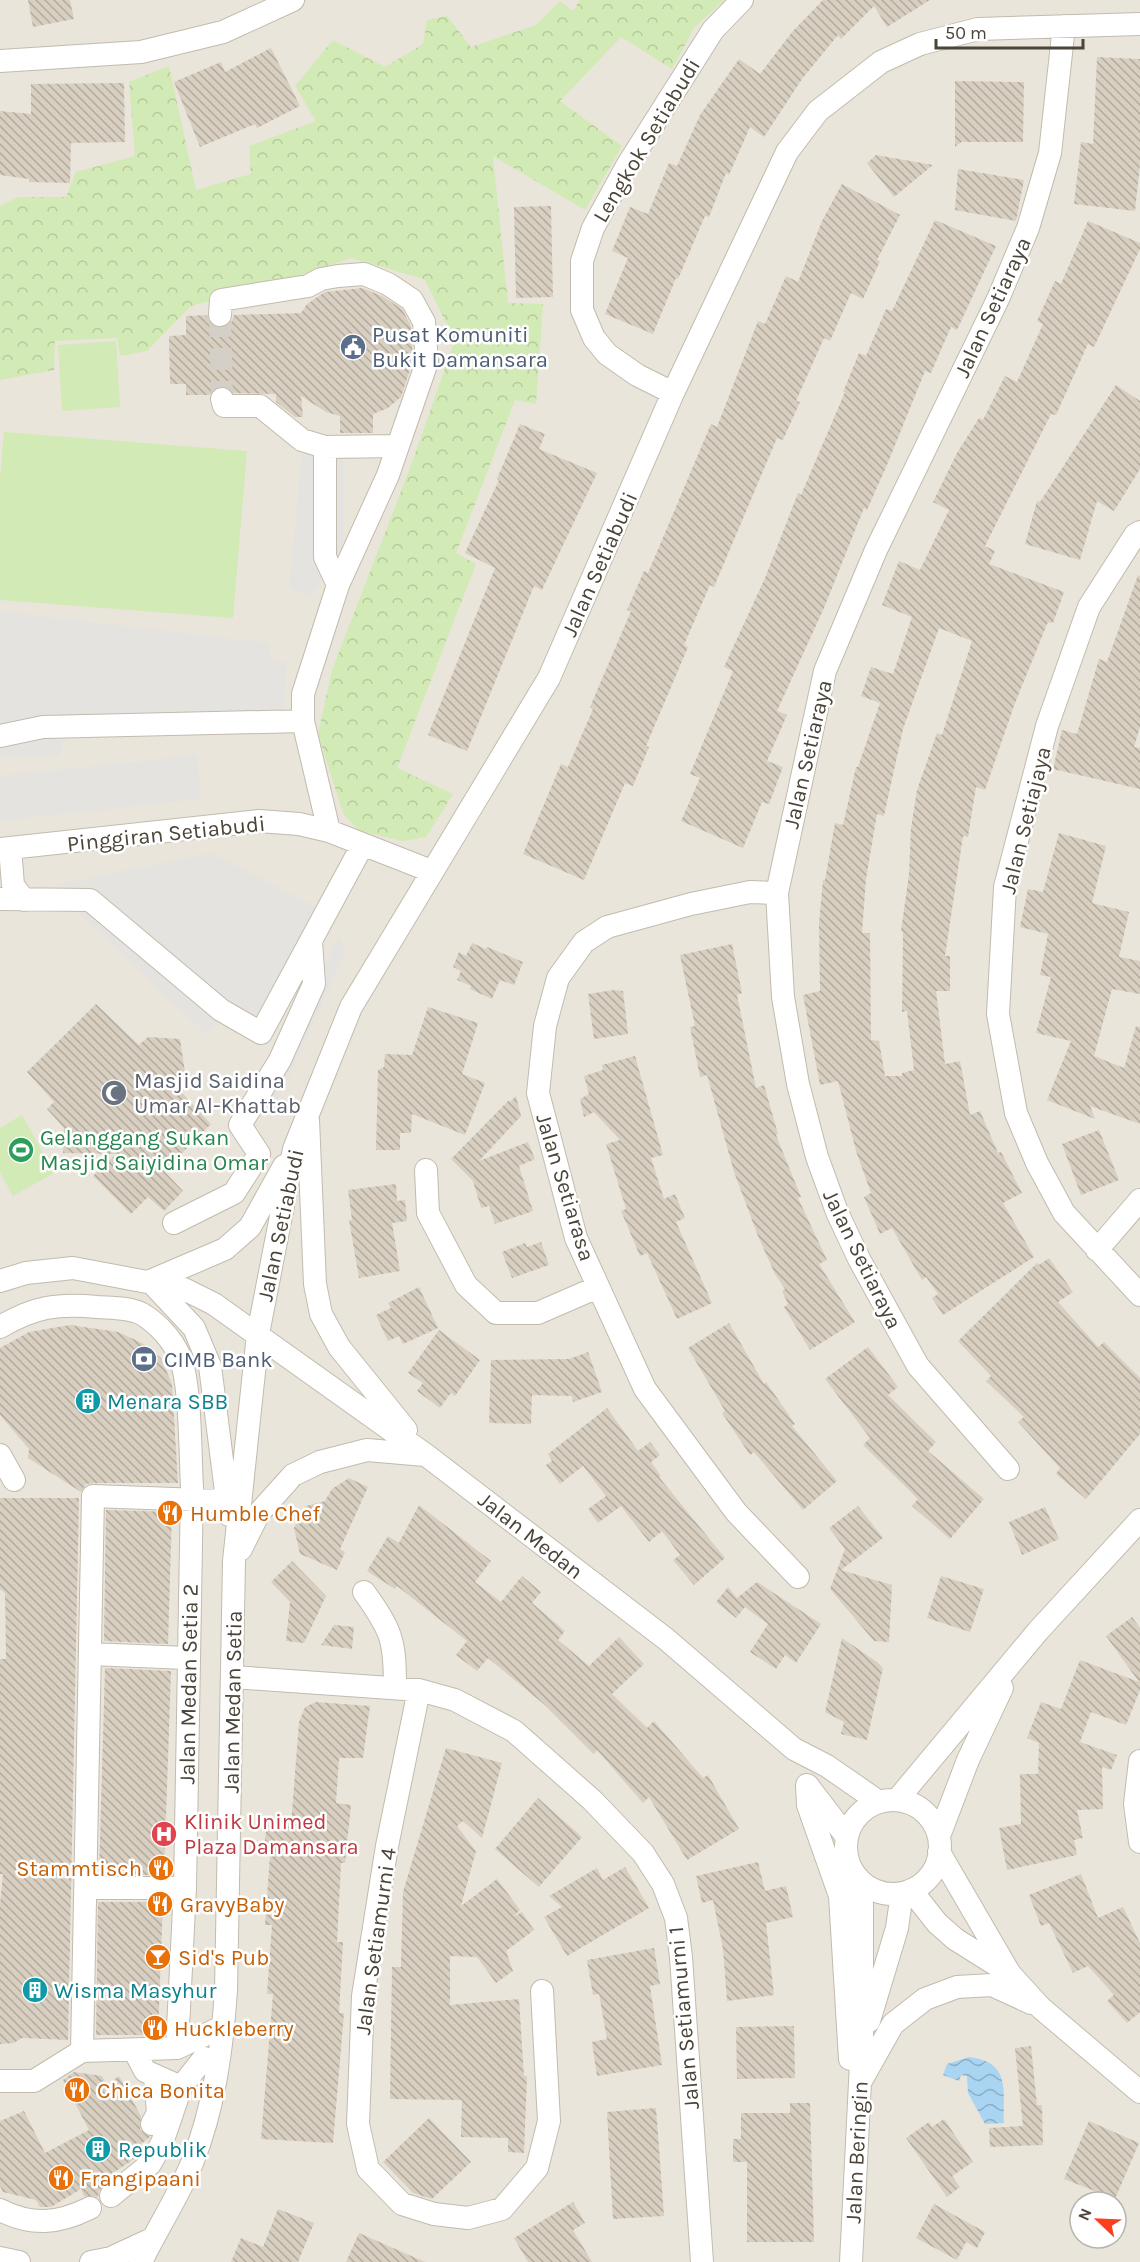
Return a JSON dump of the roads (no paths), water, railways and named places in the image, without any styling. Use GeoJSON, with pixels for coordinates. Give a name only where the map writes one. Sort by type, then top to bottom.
{"type":"FeatureCollection","features":[{"type":"Feature","properties":{"kind":"street"},"geometry":{"type":"LineString","coordinates":[[0,62],[141,52],[224,32],[293,0]]}},
{"type":"Feature","properties":{"kind":"street","name":"Lengkok Setiabudi"},"geometry":{"type":"LineString","coordinates":[[674,393],[637,375],[607,354],[594,338],[582,310],[582,261],[593,228],[627,166],[713,30],[742,0]]}},
{"type":"Feature","properties":{"kind":"street","name":"Jalan Setiabudi"},"geometry":{"type":"LineString","coordinates":[[258,1334],[294,1149],[351,1006],[549,678],[674,393],[787,152],[818,111],[881,62],[920,44],[978,29],[1140,24]]}},
{"type":"Feature","properties":{"kind":"street","name":"Jalan Setiaraya"},"geometry":{"type":"LineString","coordinates":[[1008,1469],[918,1366],[859,1259],[837,1212],[817,1157],[798,1084],[783,997],[777,892],[825,671],[876,550],[999,299],[1028,228],[1050,153],[1065,26]]}},
{"type":"Feature","properties":{"kind":"street"},"geometry":{"type":"LineString","coordinates":[[220,315],[221,300],[298,288],[338,276],[363,274],[388,284],[412,300],[424,322],[427,362],[398,446],[338,585],[303,694],[303,721],[329,831]]}},
{"type":"Feature","properties":{"kind":"street"},"geometry":{"type":"LineString","coordinates":[[222,399],[224,406],[260,406],[302,440],[325,447],[398,446]]}},
{"type":"Feature","properties":{"kind":"street"},"geometry":{"type":"LineString","coordinates":[[325,447],[325,557],[338,585]]}},
{"type":"Feature","properties":{"kind":"street","name":"Jalan Setiajaya"},"geometry":{"type":"LineString","coordinates":[[1140,532],[1135,535],[1089,607],[1047,726],[1005,888],[998,1014],[1016,1113],[1036,1163],[1064,1213],[1140,1295]]}},
{"type":"Feature","properties":{"kind":"street"},"geometry":{"type":"LineString","coordinates":[[0,736],[43,726],[303,721]]}},
{"type":"Feature","properties":{"kind":"street","name":"Pinggiran Setiabudi"},"geometry":{"type":"LineString","coordinates":[[5,849],[259,821],[299,824],[329,831],[362,846],[431,871]]}},
{"type":"Feature","properties":{"kind":"street"},"geometry":{"type":"LineString","coordinates":[[0,899],[90,900],[220,1010],[261,1033],[362,846]]}},
{"type":"Feature","properties":{"kind":"street"},"geometry":{"type":"LineString","coordinates":[[5,849],[14,885],[24,900]]}},
{"type":"Feature","properties":{"kind":"street","name":"Jalan Setiarasa"},"geometry":{"type":"LineString","coordinates":[[777,892],[750,892],[692,904],[607,927],[584,942],[558,978],[545,1026],[538,1093],[576,1238],[645,1389],[736,1512],[798,1577]]}},
{"type":"Feature","properties":{"kind":"street"},"geometry":{"type":"LineString","coordinates":[[174,1223],[234,1193],[259,1154],[240,1125],[280,1060],[314,984],[311,941]]}},
{"type":"Feature","properties":{"kind":"street"},"geometry":{"type":"LineString","coordinates":[[307,1115],[315,1284],[321,1314],[339,1347],[426,1455]]}},
{"type":"Feature","properties":{"kind":"street"},"geometry":{"type":"LineString","coordinates":[[234,1561],[210,1366],[194,1328],[150,1281],[225,1249],[250,1227],[294,1149]]}},
{"type":"Feature","properties":{"kind":"street"},"geometry":{"type":"LineString","coordinates":[[426,1170],[428,1213],[466,1285],[496,1313],[538,1313],[598,1287]]}},
{"type":"Feature","properties":{"kind":"street"},"geometry":{"type":"LineString","coordinates":[[1097,1250],[1140,1200]]}},
{"type":"Feature","properties":{"kind":"street","name":"Jalan Medan"},"geometry":{"type":"LineString","coordinates":[[0,1281],[27,1273],[73,1268],[184,1289],[214,1304],[426,1455],[675,1646],[794,1749],[888,1801]]}},
{"type":"Feature","properties":{"kind":"street","name":"Jalan Medan Setia 2"},"geometry":{"type":"LineString","coordinates":[[0,1327],[37,1309],[74,1305],[133,1311],[162,1330],[179,1355],[182,1367],[189,1425],[191,1500],[185,1888],[177,2048]]}},
{"type":"Feature","properties":{"kind":"street","name":"Jalan Medan Setia"},"geometry":{"type":"LineString","coordinates":[[141,2262],[192,2164],[207,2116],[211,2062],[224,2026],[234,1677],[234,1561],[258,1334]]}},
{"type":"Feature","properties":{"kind":"street"},"geometry":{"type":"LineString","coordinates":[[234,1561],[259,1513],[293,1475],[320,1462],[367,1450],[426,1455]]}},
{"type":"Feature","properties":{"kind":"street"},"geometry":{"type":"LineString","coordinates":[[0,1457],[15,1480]]}},
{"type":"Feature","properties":{"kind":"street"},"geometry":{"type":"LineString","coordinates":[[82,2051],[93,1496],[227,1501]]}},
{"type":"Feature","properties":{"kind":"street"},"geometry":{"type":"LineString","coordinates":[[1014,1661],[968,1760],[930,1875],[907,1892],[877,1891],[856,1876],[848,1858],[847,1837],[855,1819],[888,1801],[1140,1520]]}},
{"type":"Feature","properties":{"kind":"street"},"geometry":{"type":"LineString","coordinates":[[364,1593],[386,1623],[393,1638],[395,1688]]}},
{"type":"Feature","properties":{"kind":"street"},"geometry":{"type":"LineString","coordinates":[[90,1654],[187,1658]]}},
{"type":"Feature","properties":{"kind":"street","name":"Jalan Setiamurni 1"},"geometry":{"type":"LineString","coordinates":[[234,1677],[419,1690],[455,1701],[514,1731],[592,1800],[643,1853],[663,1884],[676,1918],[681,1956],[702,2262]]}},
{"type":"Feature","properties":{"kind":"street","name":"Jalan Setiamurni 4"},"geometry":{"type":"LineString","coordinates":[[419,1690],[387,1846],[363,1996],[358,2124],[368,2169],[402,2204],[434,2214],[468,2218],[491,2212],[502,2209],[537,2168],[549,2121],[542,1991]]}},
{"type":"Feature","properties":{"kind":"street","name":"Jalan Medan"},"geometry":{"type":"LineString","coordinates":[[794,1749],[807,1785],[847,1837]]}},
{"type":"Feature","properties":{"kind":"street"},"geometry":{"type":"LineString","coordinates":[[1140,1761],[1135,1804],[1140,1842]]}},
{"type":"Feature","properties":{"kind":"street"},"geometry":{"type":"LineString","coordinates":[[807,1785],[808,1805],[840,1896],[848,2054],[860,2083]]}},
{"type":"Feature","properties":{"kind":"street"},"geometry":{"type":"LineString","coordinates":[[888,1801],[912,1803],[924,1811],[933,1822],[939,1844],[1010,1974],[1041,2008],[1140,2092]]}},
{"type":"Feature","properties":{"kind":"street","name":"Jalan Beringin"},"geometry":{"type":"LineString","coordinates":[[851,2262],[862,2042],[862,1904],[856,1876]]}},
{"type":"Feature","properties":{"kind":"street"},"geometry":{"type":"LineString","coordinates":[[86,1888],[185,1888]]}},
{"type":"Feature","properties":{"kind":"street"},"geometry":{"type":"LineString","coordinates":[[907,1892],[955,1939],[1010,1974]]}},
{"type":"Feature","properties":{"kind":"street","name":"Jalan Beringin"},"geometry":{"type":"LineString","coordinates":[[862,2042],[907,1892]]}},
{"type":"Feature","properties":{"kind":"street"},"geometry":{"type":"LineString","coordinates":[[860,2083],[893,2024],[925,1999],[957,1987],[992,1985],[1041,2008]]}},
{"type":"Feature","properties":{"kind":"street"},"geometry":{"type":"LineString","coordinates":[[0,2081],[34,2081],[82,2051],[177,2048],[224,2026]]}},
{"type":"Feature","properties":{"kind":"street"},"geometry":{"type":"LineString","coordinates":[[111,2196],[150,2164],[162,2143],[181,2087],[211,2062],[177,2048]]}},
{"type":"Feature","properties":{"kind":"street"},"geometry":{"type":"LineString","coordinates":[[134,2050],[145,2071],[181,2087]]}},
{"type":"Feature","properties":{"kind":"street"},"geometry":{"type":"LineString","coordinates":[[152,2124],[158,2113],[154,2076]]}},
{"type":"Feature","properties":{"kind":"street"},"geometry":{"type":"LineString","coordinates":[[0,2210],[43,2223],[75,2215],[90,2208]]}},
{"type":"Feature","properties":{"kind":"street"},"geometry":{"type":"LineString","coordinates":[[91,2262],[111,2258],[152,2238]]}},
{"type":"Feature","properties":{"kind":"street"},"geometry":{"type":"LineString","coordinates":[[0,2258],[19,2262]]}},
{"type":"Feature","properties":{"kind":"water"},"geometry":{"type":"Polygon","coordinates":[[[969,2057],[983,2060],[998,2071],[1004,2089],[1004,2123],[985,2124],[968,2093],[967,2076],[961,2075],[959,2081],[943,2075],[947,2064],[969,2057]]]}},
{"type":"Feature","properties":{"kind":"tunnel"},"geometry":{"type":"LineString","coordinates":[[220,315],[222,399]]}},
{"type":"Feature","properties":{"kind":"place","name":"Pusat Komuniti Bukit Damansara"},"geometry":{"type":"Point","coordinates":[353,347]}},
{"type":"Feature","properties":{"kind":"place","name":"Masjid Saidina Umar Al-Khattab"},"geometry":{"type":"Point","coordinates":[114,1093]}},
{"type":"Feature","properties":{"kind":"place","name":"Gelanggang Sukan Masjid Saiyidina Omar"},"geometry":{"type":"Point","coordinates":[21,1150]}},
{"type":"Feature","properties":{"kind":"place","name":"CIMB Bank"},"geometry":{"type":"Point","coordinates":[144,1359]}},
{"type":"Feature","properties":{"kind":"place","name":"Menara SBB"},"geometry":{"type":"Point","coordinates":[88,1401]}},
{"type":"Feature","properties":{"kind":"place","name":"Humble Chef"},"geometry":{"type":"Point","coordinates":[170,1513]}},
{"type":"Feature","properties":{"kind":"place","name":"Klinik Unimed Plaza Damansara"},"geometry":{"type":"Point","coordinates":[164,1834]}},
{"type":"Feature","properties":{"kind":"place","name":"Stammtisch"},"geometry":{"type":"Point","coordinates":[161,1868]}},
{"type":"Feature","properties":{"kind":"place","name":"GravyBaby"},"geometry":{"type":"Point","coordinates":[160,1904]}},
{"type":"Feature","properties":{"kind":"place","name":"Sid's Pub"},"geometry":{"type":"Point","coordinates":[158,1957]}},
{"type":"Feature","properties":{"kind":"place","name":"Wisma Masyhur"},"geometry":{"type":"Point","coordinates":[35,1990]}},
{"type":"Feature","properties":{"kind":"place","name":"Huckleberry"},"geometry":{"type":"Point","coordinates":[155,2028]}},
{"type":"Feature","properties":{"kind":"place","name":"Chica Bonita"},"geometry":{"type":"Point","coordinates":[77,2090]}},
{"type":"Feature","properties":{"kind":"place","name":"Republik"},"geometry":{"type":"Point","coordinates":[98,2149]}},
{"type":"Feature","properties":{"kind":"place","name":"Frangipaani"},"geometry":{"type":"Point","coordinates":[61,2178]}}]}
